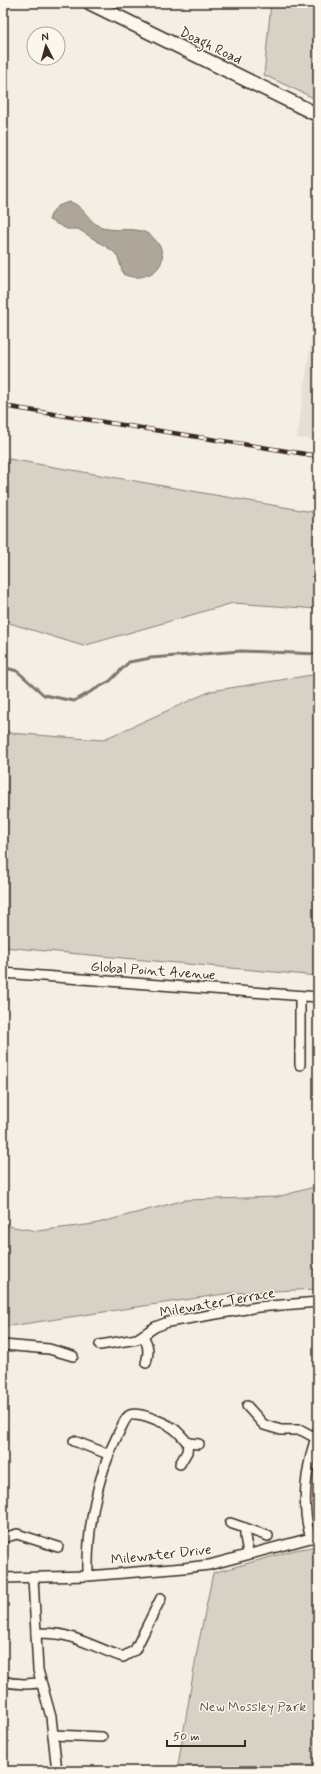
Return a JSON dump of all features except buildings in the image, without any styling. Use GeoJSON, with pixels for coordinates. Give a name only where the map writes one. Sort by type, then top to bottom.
{"type":"FeatureCollection","features":[{"type":"Feature","properties":{"kind":"main road","name":"Doagh Road"},"geometry":{"type":"LineString","coordinates":[[90,3],[318,115]]}},
{"type":"Feature","properties":{"kind":"street","name":"Global Point Avenue"},"geometry":{"type":"LineString","coordinates":[[3,973],[318,997]]}},
{"type":"Feature","properties":{"kind":"street"},"geometry":{"type":"LineString","coordinates":[[300,996],[300,1065]]}},
{"type":"Feature","properties":{"kind":"street","name":"Milewater Terrace"},"geometry":{"type":"LineString","coordinates":[[100,1345],[137,1339],[144,1336],[155,1327],[168,1322],[258,1307],[318,1302]]}},
{"type":"Feature","properties":{"kind":"street"},"geometry":{"type":"LineString","coordinates":[[144,1336],[148,1344],[146,1363]]}},
{"type":"Feature","properties":{"kind":"street"},"geometry":{"type":"LineString","coordinates":[[3,1345],[49,1349],[74,1356]]}},
{"type":"Feature","properties":{"kind":"street"},"geometry":{"type":"LineString","coordinates":[[247,1406],[264,1425],[282,1430],[301,1430],[317,1434],[309,1463],[306,1497],[307,1525],[314,1537]]}},
{"type":"Feature","properties":{"kind":"street"},"geometry":{"type":"LineString","coordinates":[[88,1576],[87,1553],[92,1511],[108,1454],[129,1415],[133,1414],[150,1417],[174,1428],[188,1443],[200,1444]]}},
{"type":"Feature","properties":{"kind":"street"},"geometry":{"type":"LineString","coordinates":[[74,1441],[108,1454]]}},
{"type":"Feature","properties":{"kind":"street"},"geometry":{"type":"LineString","coordinates":[[180,1464],[187,1452],[188,1443]]}},
{"type":"Feature","properties":{"kind":"street"},"geometry":{"type":"LineString","coordinates":[[230,1523],[268,1536]]}},
{"type":"Feature","properties":{"kind":"street"},"geometry":{"type":"LineString","coordinates":[[245,1528],[248,1554]]}},
{"type":"Feature","properties":{"kind":"street"},"geometry":{"type":"LineString","coordinates":[[3,1538],[17,1534],[58,1547]]}},
{"type":"Feature","properties":{"kind":"street","name":"Milewater Drive"},"geometry":{"type":"LineString","coordinates":[[3,1578],[88,1576],[184,1568],[209,1564],[314,1537]]}},
{"type":"Feature","properties":{"kind":"street"},"geometry":{"type":"LineString","coordinates":[[33,1578],[38,1670],[51,1717],[57,1771]]}},
{"type":"Feature","properties":{"kind":"street"},"geometry":{"type":"LineString","coordinates":[[36,1633],[54,1633],[68,1636],[106,1652],[123,1657],[135,1650],[161,1598]]}},
{"type":"Feature","properties":{"kind":"street"},"geometry":{"type":"LineString","coordinates":[[3,1680],[12,1683],[41,1683]]}},
{"type":"Feature","properties":{"kind":"street"},"geometry":{"type":"LineString","coordinates":[[53,1735],[102,1737]]}},
{"type":"Feature","properties":{"kind":"shaded area"},"geometry":{"type":"Polygon","coordinates":[[[70,202],[79,207],[98,226],[110,229],[145,232],[151,236],[157,242],[162,251],[160,266],[148,275],[140,277],[131,277],[123,274],[118,257],[113,251],[78,229],[67,229],[49,220],[56,208],[62,204],[70,202]]]}},
{"type":"Feature","properties":{"kind":"shaded area"},"geometry":{"type":"Polygon","coordinates":[[[318,293],[318,440],[297,438],[318,293]]]}},
{"type":"Feature","properties":{"kind":"green space"},"geometry":{"type":"Polygon","coordinates":[[[271,3],[318,3],[318,100],[264,75],[271,3]]]}},
{"type":"Feature","properties":{"kind":"green space"},"geometry":{"type":"Polygon","coordinates":[[[3,458],[318,513],[318,609],[233,603],[83,646],[3,621],[3,458]]]}},
{"type":"Feature","properties":{"kind":"green space"},"geometry":{"type":"Polygon","coordinates":[[[318,674],[318,976],[3,947],[3,728],[10,733],[102,740],[211,691],[318,674]]]}},
{"type":"Feature","properties":{"kind":"green space"},"geometry":{"type":"Polygon","coordinates":[[[318,1186],[318,1289],[231,1293],[3,1327],[3,1225],[37,1231],[94,1224],[185,1200],[277,1197],[318,1186]]]}},
{"type":"Feature","properties":{"kind":"green space","name":"New Mossley Park"},"geometry":{"type":"Polygon","coordinates":[[[318,1546],[318,1771],[177,1771],[197,1651],[213,1573],[295,1550],[318,1546]]]}},
{"type":"Feature","properties":{"kind":"waterway"},"geometry":{"type":"LineString","coordinates":[[3,667],[17,671],[44,695],[74,701],[110,681],[129,662],[151,658],[241,651],[318,654]]}},
{"type":"Feature","properties":{"kind":"railway"},"geometry":{"type":"LineString","coordinates":[[3,406],[318,456]]}}]}
